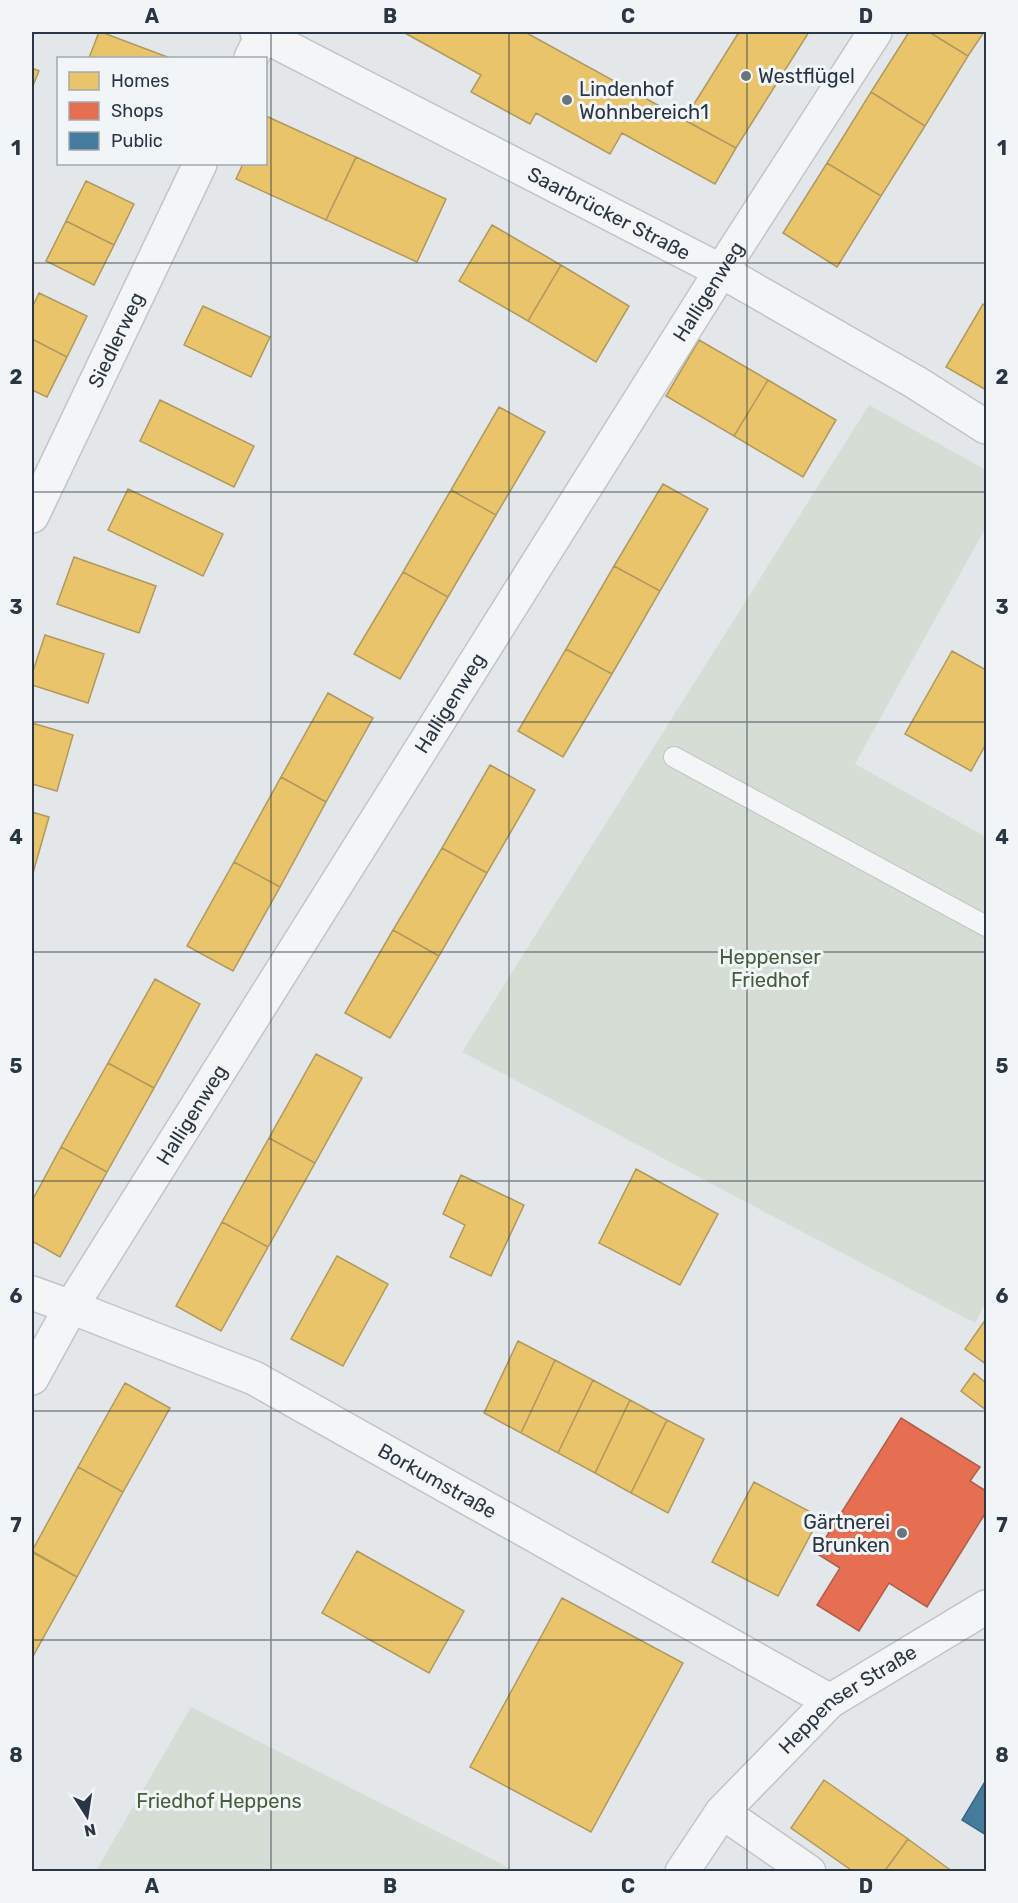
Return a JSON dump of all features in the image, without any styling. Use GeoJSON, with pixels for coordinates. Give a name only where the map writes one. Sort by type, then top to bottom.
{"type":"FeatureCollection","features":[{"type":"Feature","properties":{"kind":"street","name":"Halligenweg"},"geometry":{"type":"LineString","coordinates":[[32,1378],[71,1306],[721,271],[875,32]]}},
{"type":"Feature","properties":{"kind":"street","name":"Saarbrücker Straße"},"geometry":{"type":"LineString","coordinates":[[258,39],[721,271],[915,382],[987,427]]}},
{"type":"Feature","properties":{"kind":"street","name":"Siedlerweg"},"geometry":{"type":"LineString","coordinates":[[32,516],[200,165]]}},
{"type":"Feature","properties":{"kind":"street","name":"Borkumstraße"},"geometry":{"type":"LineString","coordinates":[[32,1293],[71,1306],[254,1378],[830,1701]]}},
{"type":"Feature","properties":{"kind":"street","name":"Heppenser Straße"},"geometry":{"type":"LineString","coordinates":[[682,1872],[722,1812],[830,1701],[987,1607]]}},
{"type":"Feature","properties":{"kind":"street"},"geometry":{"type":"LineString","coordinates":[[722,1812],[809,1872]]}},
{"type":"Feature","properties":{"kind":"lane"},"geometry":{"type":"LineString","coordinates":[[674,757],[987,926]]}},
{"type":"Feature","properties":{"kind":"green space","name":"Heppenser Friedhof"},"geometry":{"type":"Polygon","coordinates":[[[869,405],[986,470],[986,527],[855,764],[986,837],[986,1301],[975,1323],[462,1052],[869,405]]]}},
{"type":"Feature","properties":{"kind":"green space","name":"Friedhof Heppens"},"geometry":{"type":"Polygon","coordinates":[[[191,1707],[515,1871],[96,1871],[191,1707]]]}},
{"type":"Feature","properties":{"kind":"building: Homes"},"geometry":{"type":"Polygon","coordinates":[[[99,32],[101,32],[167,57],[89,57],[99,32]]]}},
{"type":"Feature","properties":{"kind":"building: Homes","name":"Lindenhof Wohnbereich1"},"geometry":{"type":"Polygon","coordinates":[[[403,32],[525,32],[736,148],[715,184],[622,133],[610,154],[536,113],[530,124],[471,92],[481,75],[403,32]]]}},
{"type":"Feature","properties":{"kind":"building: Homes","name":"Westflügel"},"geometry":{"type":"Polygon","coordinates":[[[739,32],[809,32],[736,148],[684,120],[739,32]]]}},
{"type":"Feature","properties":{"kind":"building: Homes"},"geometry":{"type":"Polygon","coordinates":[[[909,32],[929,32],[968,56],[925,126],[871,92],[909,32]]]}},
{"type":"Feature","properties":{"kind":"building: Homes"},"geometry":{"type":"Polygon","coordinates":[[[929,32],[984,32],[968,56],[929,32]]]}},
{"type":"Feature","properties":{"kind":"building: Homes"},"geometry":{"type":"Polygon","coordinates":[[[32,68],[39,71],[32,88],[32,68]]]}},
{"type":"Feature","properties":{"kind":"building: Homes"},"geometry":{"type":"Polygon","coordinates":[[[871,92],[925,126],[881,196],[827,163],[871,92]]]}},
{"type":"Feature","properties":{"kind":"building: Homes"},"geometry":{"type":"Polygon","coordinates":[[[267,116],[356,157],[326,220],[236,179],[243,165],[267,165],[267,116]]]}},
{"type":"Feature","properties":{"kind":"building: Homes"},"geometry":{"type":"Polygon","coordinates":[[[356,157],[446,199],[417,262],[326,220],[356,157]]]}},
{"type":"Feature","properties":{"kind":"building: Homes"},"geometry":{"type":"Polygon","coordinates":[[[827,163],[881,196],[837,267],[783,233],[827,163]]]}},
{"type":"Feature","properties":{"kind":"building: Homes"},"geometry":{"type":"Polygon","coordinates":[[[86,181],[134,204],[114,245],[66,221],[86,181]]]}},
{"type":"Feature","properties":{"kind":"building: Homes"},"geometry":{"type":"Polygon","coordinates":[[[66,221],[114,245],[94,285],[46,261],[66,221]]]}},
{"type":"Feature","properties":{"kind":"building: Homes"},"geometry":{"type":"Polygon","coordinates":[[[492,225],[561,265],[528,321],[459,281],[492,225]]]}},
{"type":"Feature","properties":{"kind":"building: Homes"},"geometry":{"type":"Polygon","coordinates":[[[561,265],[629,306],[596,362],[528,321],[561,265]]]}},
{"type":"Feature","properties":{"kind":"building: Homes"},"geometry":{"type":"Polygon","coordinates":[[[39,293],[87,316],[67,357],[32,339],[32,308],[39,293]]]}},
{"type":"Feature","properties":{"kind":"building: Homes"},"geometry":{"type":"Polygon","coordinates":[[[983,304],[986,306],[986,390],[946,367],[983,304]]]}},
{"type":"Feature","properties":{"kind":"building: Homes"},"geometry":{"type":"Polygon","coordinates":[[[203,306],[270,337],[251,377],[184,345],[203,306]]]}},
{"type":"Feature","properties":{"kind":"building: Homes"},"geometry":{"type":"Polygon","coordinates":[[[32,339],[67,357],[47,397],[32,390],[32,339]]]}},
{"type":"Feature","properties":{"kind":"building: Homes"},"geometry":{"type":"Polygon","coordinates":[[[699,340],[768,380],[734,436],[666,396],[699,340]]]}},
{"type":"Feature","properties":{"kind":"building: Homes"},"geometry":{"type":"Polygon","coordinates":[[[768,380],[836,420],[803,477],[734,436],[768,380]]]}},
{"type":"Feature","properties":{"kind":"building: Homes"},"geometry":{"type":"Polygon","coordinates":[[[160,400],[254,446],[234,487],[140,441],[160,400]]]}},
{"type":"Feature","properties":{"kind":"building: Homes"},"geometry":{"type":"Polygon","coordinates":[[[499,407],[545,432],[496,515],[451,490],[499,407]]]}},
{"type":"Feature","properties":{"kind":"building: Homes"},"geometry":{"type":"Polygon","coordinates":[[[663,484],[708,509],[660,591],[614,566],[663,484]]]}},
{"type":"Feature","properties":{"kind":"building: Homes"},"geometry":{"type":"Polygon","coordinates":[[[128,489],[223,534],[203,576],[108,530],[128,489]]]}},
{"type":"Feature","properties":{"kind":"building: Homes"},"geometry":{"type":"Polygon","coordinates":[[[451,490],[496,515],[448,597],[403,572],[451,490]]]}},
{"type":"Feature","properties":{"kind":"building: Homes"},"geometry":{"type":"Polygon","coordinates":[[[74,557],[156,586],[139,633],[57,604],[74,557]]]}},
{"type":"Feature","properties":{"kind":"building: Homes"},"geometry":{"type":"Polygon","coordinates":[[[614,566],[660,591],[612,674],[566,649],[614,566]]]}},
{"type":"Feature","properties":{"kind":"building: Homes"},"geometry":{"type":"Polygon","coordinates":[[[403,572],[448,597],[400,679],[354,654],[403,572]]]}},
{"type":"Feature","properties":{"kind":"building: Homes"},"geometry":{"type":"Polygon","coordinates":[[[45,635],[104,654],[88,703],[32,685],[32,674],[45,635]]]}},
{"type":"Feature","properties":{"kind":"building: Homes"},"geometry":{"type":"Polygon","coordinates":[[[566,649],[612,674],[563,757],[518,731],[566,649]]]}},
{"type":"Feature","properties":{"kind":"building: Homes"},"geometry":{"type":"Polygon","coordinates":[[[952,651],[986,670],[986,744],[971,771],[905,734],[952,651]]]}},
{"type":"Feature","properties":{"kind":"building: Homes"},"geometry":{"type":"Polygon","coordinates":[[[328,693],[373,718],[326,802],[281,777],[328,693]]]}},
{"type":"Feature","properties":{"kind":"building: Homes"},"geometry":{"type":"Polygon","coordinates":[[[32,723],[73,735],[57,791],[32,784],[32,723]]]}},
{"type":"Feature","properties":{"kind":"building: Homes"},"geometry":{"type":"Polygon","coordinates":[[[490,765],[535,790],[487,873],[442,848],[490,765]]]}},
{"type":"Feature","properties":{"kind":"building: Homes"},"geometry":{"type":"Polygon","coordinates":[[[281,777],[326,802],[280,887],[234,862],[281,777]]]}},
{"type":"Feature","properties":{"kind":"building: Homes"},"geometry":{"type":"Polygon","coordinates":[[[32,812],[49,817],[33,873],[32,872],[32,812]]]}},
{"type":"Feature","properties":{"kind":"building: Homes"},"geometry":{"type":"Polygon","coordinates":[[[442,848],[487,873],[439,956],[393,930],[442,848]]]}},
{"type":"Feature","properties":{"kind":"building: Homes"},"geometry":{"type":"Polygon","coordinates":[[[234,862],[280,887],[233,971],[187,946],[234,862]]]}},
{"type":"Feature","properties":{"kind":"building: Homes"},"geometry":{"type":"Polygon","coordinates":[[[393,930],[439,956],[390,1038],[345,1013],[393,930]]]}},
{"type":"Feature","properties":{"kind":"building: Homes"},"geometry":{"type":"Polygon","coordinates":[[[155,979],[200,1004],[154,1088],[108,1063],[155,979]]]}},
{"type":"Feature","properties":{"kind":"building: Homes"},"geometry":{"type":"Polygon","coordinates":[[[316,1054],[362,1078],[315,1163],[269,1138],[316,1054]]]}},
{"type":"Feature","properties":{"kind":"building: Homes"},"geometry":{"type":"Polygon","coordinates":[[[108,1063],[154,1088],[107,1172],[61,1147],[108,1063]]]}},
{"type":"Feature","properties":{"kind":"building: Homes"},"geometry":{"type":"Polygon","coordinates":[[[269,1138],[315,1163],[268,1247],[222,1222],[269,1138]]]}},
{"type":"Feature","properties":{"kind":"building: Homes"},"geometry":{"type":"Polygon","coordinates":[[[61,1147],[107,1172],[60,1257],[32,1241],[32,1201],[61,1147]]]}},
{"type":"Feature","properties":{"kind":"building: Homes"},"geometry":{"type":"Polygon","coordinates":[[[636,1169],[718,1214],[680,1285],[599,1243],[636,1169]]]}},
{"type":"Feature","properties":{"kind":"building: Homes"},"geometry":{"type":"Polygon","coordinates":[[[461,1175],[524,1205],[491,1276],[450,1257],[465,1225],[443,1214],[461,1175]]]}},
{"type":"Feature","properties":{"kind":"building: Homes"},"geometry":{"type":"Polygon","coordinates":[[[222,1222],[268,1247],[221,1331],[176,1306],[222,1222]]]}},
{"type":"Feature","properties":{"kind":"building: Homes"},"geometry":{"type":"Polygon","coordinates":[[[337,1256],[388,1284],[343,1366],[291,1339],[337,1256]]]}},
{"type":"Feature","properties":{"kind":"building: Homes"},"geometry":{"type":"Polygon","coordinates":[[[986,1319],[986,1364],[965,1349],[986,1319]]]}},
{"type":"Feature","properties":{"kind":"building: Homes"},"geometry":{"type":"Polygon","coordinates":[[[518,1341],[555,1360],[521,1433],[484,1413],[518,1341]]]}},
{"type":"Feature","properties":{"kind":"building: Homes"},"geometry":{"type":"Polygon","coordinates":[[[555,1360],[593,1380],[558,1453],[521,1433],[555,1360]]]}},
{"type":"Feature","properties":{"kind":"building: Homes"},"geometry":{"type":"Polygon","coordinates":[[[974,1373],[986,1383],[986,1410],[961,1391],[974,1373]]]}},
{"type":"Feature","properties":{"kind":"building: Homes"},"geometry":{"type":"Polygon","coordinates":[[[593,1380],[630,1400],[595,1473],[558,1453],[593,1380]]]}},
{"type":"Feature","properties":{"kind":"building: Homes"},"geometry":{"type":"Polygon","coordinates":[[[125,1383],[170,1408],[123,1492],[78,1467],[125,1383]]]}},
{"type":"Feature","properties":{"kind":"building: Homes"},"geometry":{"type":"Polygon","coordinates":[[[630,1400],[667,1420],[631,1493],[595,1473],[630,1400]]]}},
{"type":"Feature","properties":{"kind":"building: Homes"},"geometry":{"type":"Polygon","coordinates":[[[667,1420],[704,1439],[668,1513],[631,1493],[667,1420]]]}},
{"type":"Feature","properties":{"kind":"building: Homes"},"geometry":{"type":"Polygon","coordinates":[[[78,1467],[123,1492],[77,1577],[32,1551],[78,1467]]]}},
{"type":"Feature","properties":{"kind":"building: Homes"},"geometry":{"type":"Polygon","coordinates":[[[754,1482],[820,1517],[778,1596],[712,1562],[754,1482]]]}},
{"type":"Feature","properties":{"kind":"building: Homes"},"geometry":{"type":"Polygon","coordinates":[[[357,1551],[464,1611],[429,1673],[322,1613],[357,1551]]]}},
{"type":"Feature","properties":{"kind":"building: Homes"},"geometry":{"type":"Polygon","coordinates":[[[32,1552],[77,1577],[32,1658],[32,1552]]]}},
{"type":"Feature","properties":{"kind":"building: Homes"},"geometry":{"type":"Polygon","coordinates":[[[562,1598],[683,1663],[591,1832],[470,1767],[562,1598]]]}},
{"type":"Feature","properties":{"kind":"building: Homes"},"geometry":{"type":"Polygon","coordinates":[[[824,1780],[908,1839],[884,1872],[854,1872],[791,1828],[824,1780]]]}},
{"type":"Feature","properties":{"kind":"building: Homes"},"geometry":{"type":"Polygon","coordinates":[[[908,1839],[953,1872],[884,1872],[908,1839]]]}},
{"type":"Feature","properties":{"kind":"building: Shops","name":"Gärtnerei Brunken"},"geometry":{"type":"Polygon","coordinates":[[[901,1418],[980,1467],[970,1481],[986,1491],[986,1512],[927,1607],[889,1583],[859,1631],[817,1605],[840,1568],[816,1553],[901,1418]]]}},
{"type":"Feature","properties":{"kind":"building: Public"},"geometry":{"type":"Polygon","coordinates":[[[986,1780],[986,1835],[962,1820],[986,1780]]]}},
{"type":"Feature","properties":{"kind":"place","name":"Westflügel"},"geometry":{"type":"Point","coordinates":[746,76]}},
{"type":"Feature","properties":{"kind":"place","name":"Lindenhof Wohnbereich1"},"geometry":{"type":"Point","coordinates":[567,100]}},
{"type":"Feature","properties":{"kind":"place","name":"Gärtnerei Brunken"},"geometry":{"type":"Point","coordinates":[902,1533]}}]}
